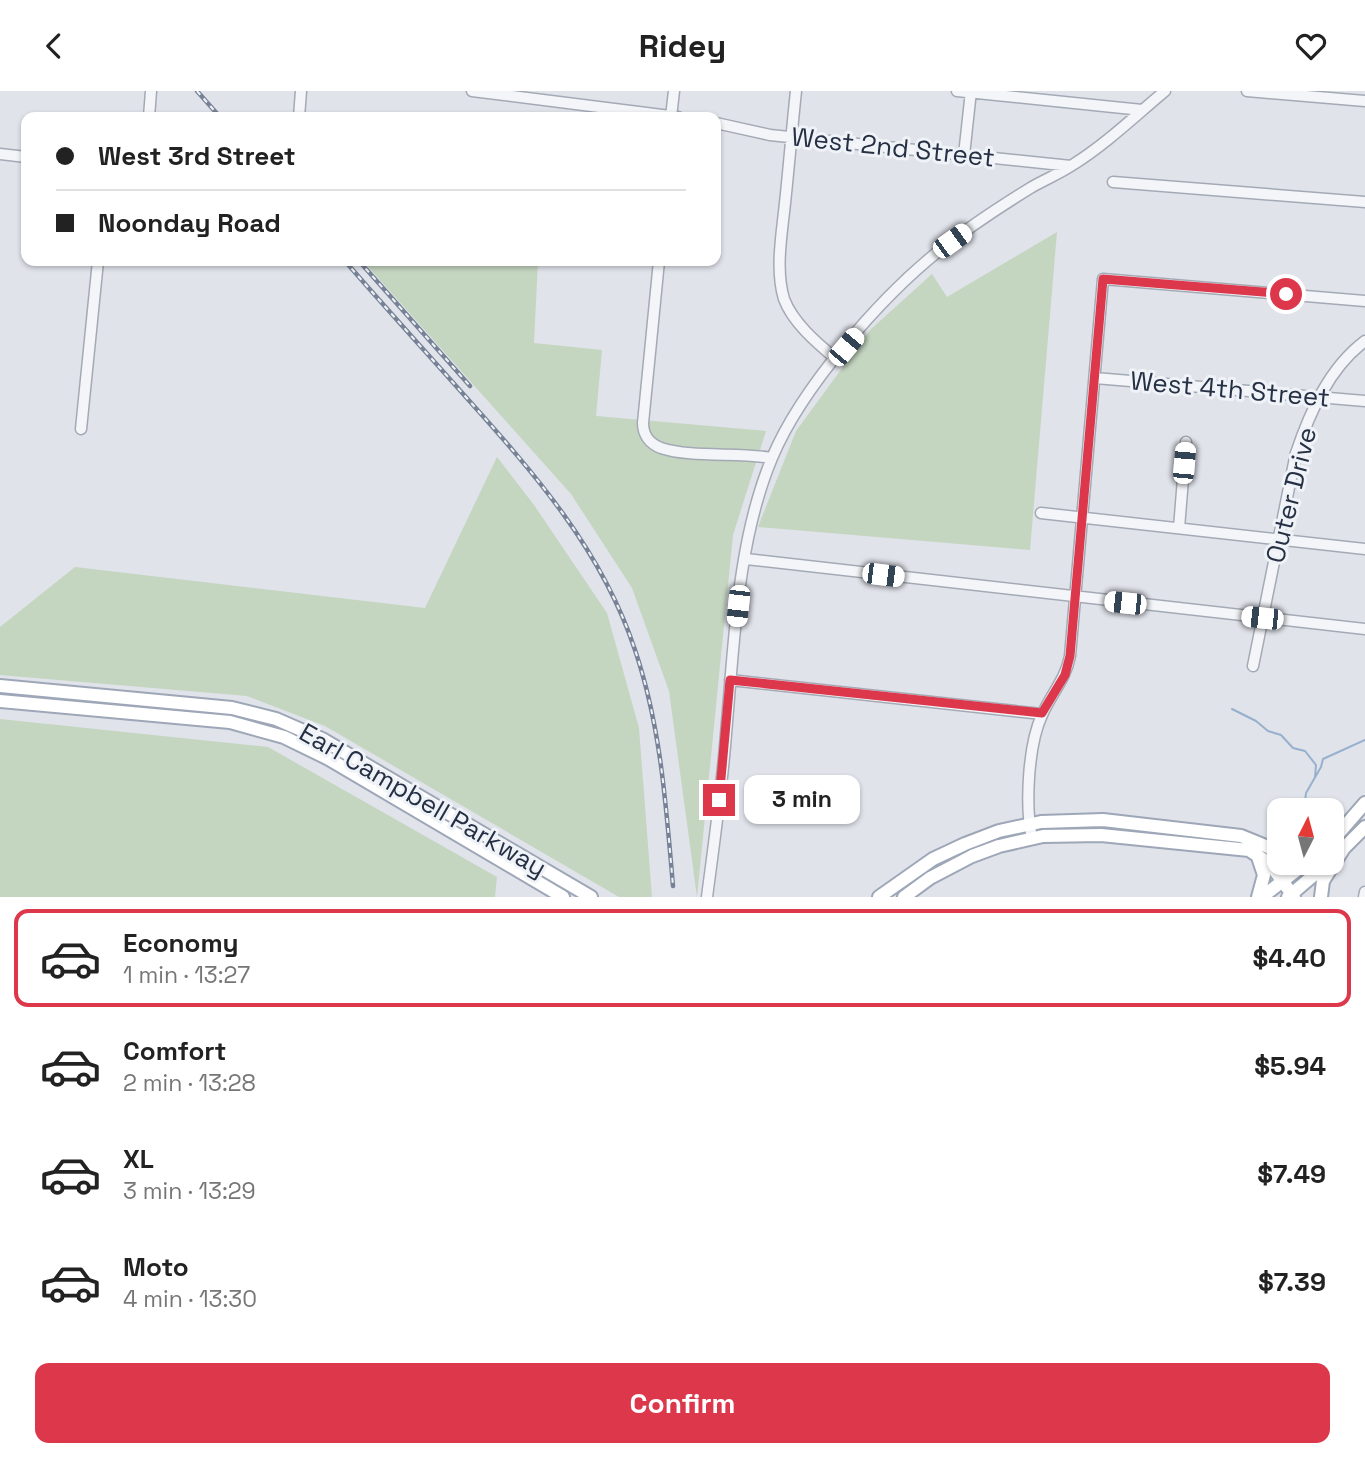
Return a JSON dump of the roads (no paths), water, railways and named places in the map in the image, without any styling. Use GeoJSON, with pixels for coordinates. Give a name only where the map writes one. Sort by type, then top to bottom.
{"type":"FeatureCollection","features":[{"type":"Feature","properties":{"kind":"main road","name":"Earl Campbell Parkway"},"geometry":{"type":"LineString","coordinates":[[0,686],[232,708],[276,719],[323,739],[591,897]]}},
{"type":"Feature","properties":{"kind":"main road","name":"Earl Campbell Parkway"},"geometry":{"type":"LineString","coordinates":[[0,701],[230,722],[275,733],[312,750],[563,897]]}},
{"type":"Feature","properties":{"kind":"main road"},"geometry":{"type":"LineString","coordinates":[[230,722],[232,708]]}},
{"type":"Feature","properties":{"kind":"main road"},"geometry":{"type":"LineString","coordinates":[[1344,830],[1365,803]]}},
{"type":"Feature","properties":{"kind":"main road"},"geometry":{"type":"LineString","coordinates":[[1101,835],[1103,820]]}},
{"type":"Feature","properties":{"kind":"main road"},"geometry":{"type":"LineString","coordinates":[[879,897],[944,853],[987,835],[1028,824],[1103,820],[1146,825],[1162,834]]}},
{"type":"Feature","properties":{"kind":"main road"},"geometry":{"type":"LineString","coordinates":[[1144,839],[1146,825]]}},
{"type":"Feature","properties":{"kind":"main road"},"geometry":{"type":"LineString","coordinates":[[1344,838],[1365,827]]}},
{"type":"Feature","properties":{"kind":"main road"},"geometry":{"type":"LineString","coordinates":[[904,897],[930,878],[964,860],[990,849],[1032,838],[1063,834],[1144,839],[1162,834],[1247,837],[1267,847]]}},
{"type":"Feature","properties":{"kind":"main road"},"geometry":{"type":"LineString","coordinates":[[1189,836],[1257,854],[1287,878]]}},
{"type":"Feature","properties":{"kind":"main road"},"geometry":{"type":"LineString","coordinates":[[1257,854],[1264,875],[1260,897]]}},
{"type":"Feature","properties":{"kind":"main road"},"geometry":{"type":"LineString","coordinates":[[1286,875],[1295,895],[1316,875]]}},
{"type":"Feature","properties":{"kind":"main road"},"geometry":{"type":"LineString","coordinates":[[1260,897],[1291,875]]}},
{"type":"Feature","properties":{"kind":"main road"},"geometry":{"type":"LineString","coordinates":[[1321,897],[1325,875]]}},
{"type":"Feature","properties":{"kind":"street"},"geometry":{"type":"LineString","coordinates":[[149,112],[151,91]]}},
{"type":"Feature","properties":{"kind":"street"},"geometry":{"type":"LineString","coordinates":[[299,112],[301,91]]}},
{"type":"Feature","properties":{"kind":"street"},"geometry":{"type":"LineString","coordinates":[[472,91],[637,112]]}},
{"type":"Feature","properties":{"kind":"street"},"geometry":{"type":"LineString","coordinates":[[577,104],[579,91]]}},
{"type":"Feature","properties":{"kind":"street"},"geometry":{"type":"LineString","coordinates":[[674,91],[674,112]]}},
{"type":"Feature","properties":{"kind":"street"},"geometry":{"type":"LineString","coordinates":[[796,91],[780,263],[785,299],[809,335],[836,359]]}},
{"type":"Feature","properties":{"kind":"street"},"geometry":{"type":"LineString","coordinates":[[957,91],[1142,110]]}},
{"type":"Feature","properties":{"kind":"street"},"geometry":{"type":"LineString","coordinates":[[707,897],[738,606],[750,527],[772,458],[801,405],[886,299],[939,251],[1032,187],[1094,151],[1165,91]]}},
{"type":"Feature","properties":{"kind":"street"},"geometry":{"type":"LineString","coordinates":[[1247,91],[1365,101]]}},
{"type":"Feature","properties":{"kind":"street"},"geometry":{"type":"LineString","coordinates":[[964,155],[971,92]]}},
{"type":"Feature","properties":{"kind":"street","name":"West 2nd Street"},"geometry":{"type":"LineString","coordinates":[[721,124],[745,131],[792,137],[1071,166]]}},
{"type":"Feature","properties":{"kind":"street"},"geometry":{"type":"LineString","coordinates":[[0,154],[21,156]]}},
{"type":"Feature","properties":{"kind":"street"},"geometry":{"type":"LineString","coordinates":[[1113,183],[1365,202]]}},
{"type":"Feature","properties":{"kind":"street"},"geometry":{"type":"LineString","coordinates":[[81,429],[97,266]]}},
{"type":"Feature","properties":{"kind":"street"},"geometry":{"type":"LineString","coordinates":[[659,266],[643,423],[646,436],[661,448],[678,451],[772,458]]}},
{"type":"Feature","properties":{"kind":"street"},"geometry":{"type":"LineString","coordinates":[[1032,838],[1027,804],[1034,740],[1042,713],[1067,669],[1076,598],[1103,279],[1365,301]]}},
{"type":"Feature","properties":{"kind":"street","name":"Outer Drive"},"geometry":{"type":"LineString","coordinates":[[1253,666],[1296,453],[1320,397],[1339,367],[1354,349],[1365,341]]}},
{"type":"Feature","properties":{"kind":"street","name":"West 4th Street"},"geometry":{"type":"LineString","coordinates":[[1095,378],[1365,401]]}},
{"type":"Feature","properties":{"kind":"street"},"geometry":{"type":"LineString","coordinates":[[1179,528],[1186,442]]}},
{"type":"Feature","properties":{"kind":"street"},"geometry":{"type":"LineString","coordinates":[[1041,513],[1365,549]]}},
{"type":"Feature","properties":{"kind":"street"},"geometry":{"type":"LineString","coordinates":[[746,559],[1365,629]]}},
{"type":"Feature","properties":{"kind":"street"},"geometry":{"type":"LineString","coordinates":[[730,680],[1042,713]]}},
{"type":"Feature","properties":{"kind":"street"},"geometry":{"type":"LineString","coordinates":[[1364,897],[1365,892]]}},
{"type":"Feature","properties":{"kind":"waterway"},"geometry":{"type":"LineString","coordinates":[[1232,709],[1256,721],[1268,731],[1281,735],[1293,748],[1305,751],[1316,765],[1315,777]]}},
{"type":"Feature","properties":{"kind":"waterway"},"geometry":{"type":"LineString","coordinates":[[1305,798],[1323,759],[1365,740]]}},
{"type":"Feature","properties":{"kind":"railway"},"geometry":{"type":"LineString","coordinates":[[197,91],[216,112]]}},
{"type":"Feature","properties":{"kind":"railway"},"geometry":{"type":"LineString","coordinates":[[349,266],[540,484],[564,514],[604,579],[635,650],[651,708],[661,767],[673,886]]}},
{"type":"Feature","properties":{"kind":"railway"},"geometry":{"type":"LineString","coordinates":[[363,266],[470,386]]}}]}
